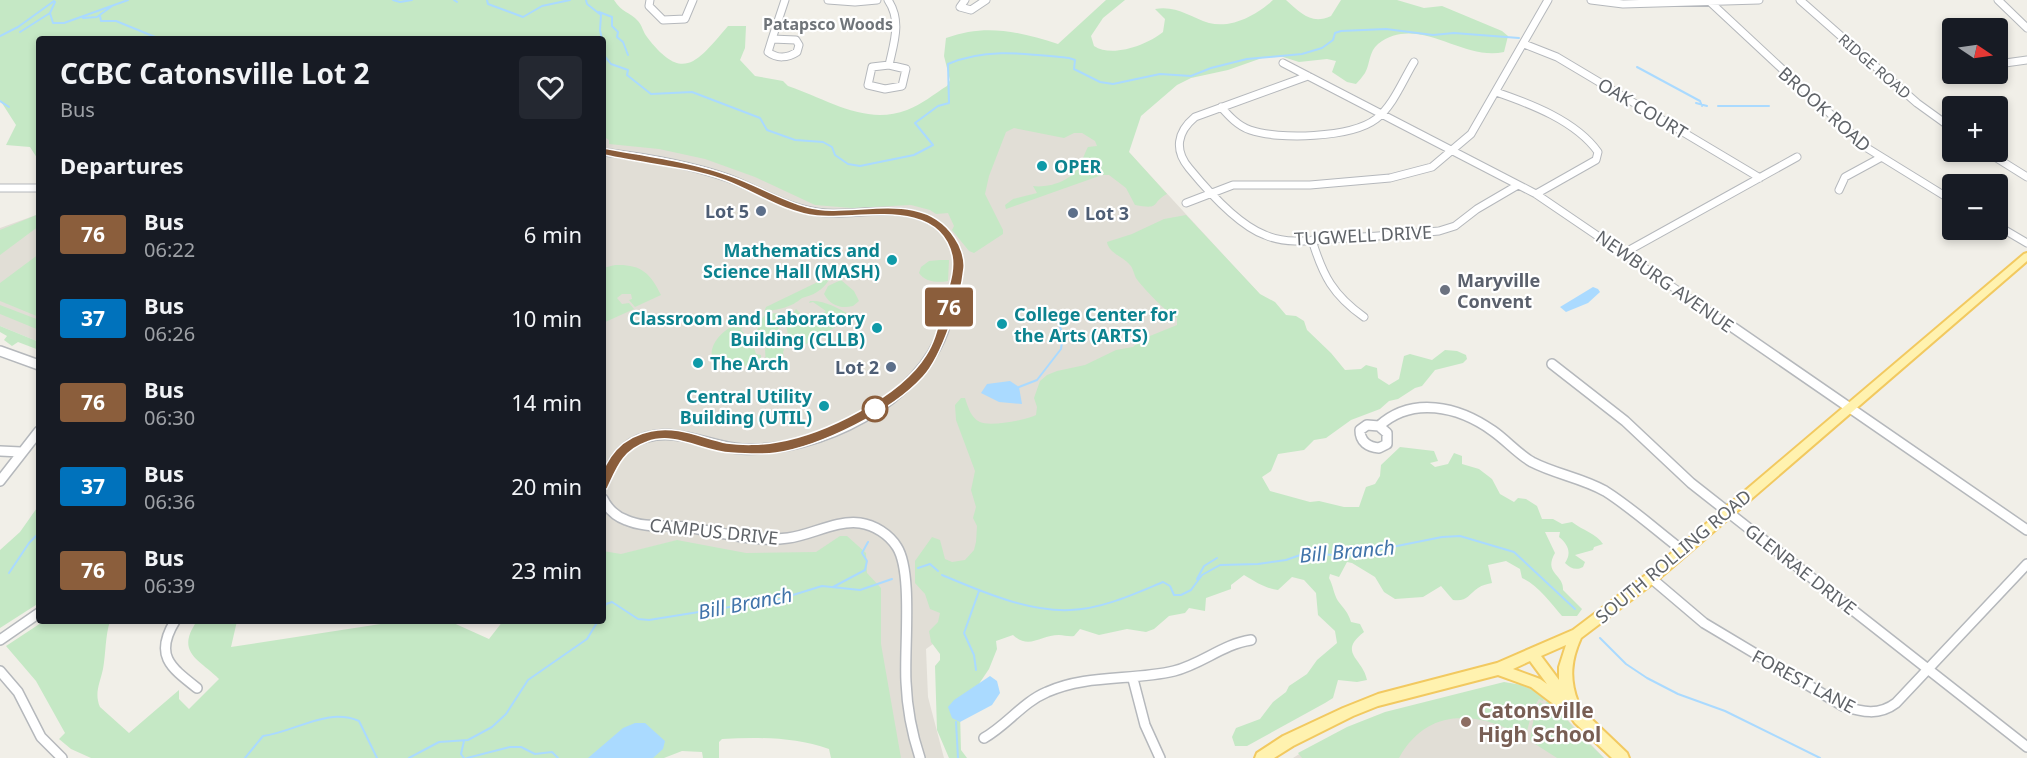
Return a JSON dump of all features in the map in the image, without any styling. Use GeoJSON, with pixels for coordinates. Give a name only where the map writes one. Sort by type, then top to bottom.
{"type":"FeatureCollection","features":[{"type":"Feature","properties":{"kind":"main road","name":"SOUTH ROLLING ROAD"},"geometry":{"type":"LineString","coordinates":[[1262,758],[1313,728],[1368,704],[1498,669],[1533,656],[1577,634],[1651,578],[2027,256]]}},
{"type":"Feature","properties":{"kind":"main road"},"geometry":{"type":"LineString","coordinates":[[1577,634],[1567,653],[1564,670],[1568,694],[1580,718]]}},
{"type":"Feature","properties":{"kind":"main road"},"geometry":{"type":"LineString","coordinates":[[1533,656],[1580,718]]}},
{"type":"Feature","properties":{"kind":"main road"},"geometry":{"type":"LineString","coordinates":[[1498,669],[1546,690],[1580,718],[1622,758]]}},
{"type":"Feature","properties":{"kind":"street"},"geometry":{"type":"LineString","coordinates":[[650,0],[649,6],[663,20],[676,21],[685,19],[693,0]]}},
{"type":"Feature","properties":{"kind":"street"},"geometry":{"type":"LineString","coordinates":[[771,39],[796,40],[799,45],[797,52],[789,56],[771,55],[768,52],[771,39],[785,0]]}},
{"type":"Feature","properties":{"kind":"street"},"geometry":{"type":"LineString","coordinates":[[828,0],[855,2],[877,0]]}},
{"type":"Feature","properties":{"kind":"street"},"geometry":{"type":"LineString","coordinates":[[888,0],[896,9],[897,21],[889,65]]}},
{"type":"Feature","properties":{"kind":"street"},"geometry":{"type":"LineString","coordinates":[[965,0],[960,7],[970,11],[976,10],[986,0]]}},
{"type":"Feature","properties":{"kind":"street"},"geometry":{"type":"LineString","coordinates":[[1186,203],[1212,191],[1242,184],[1310,185],[1408,176],[1432,167],[1453,152],[1471,134],[1548,0]]}},
{"type":"Feature","properties":{"kind":"street"},"geometry":{"type":"LineString","coordinates":[[1591,0],[1613,4],[1759,0]]}},
{"type":"Feature","properties":{"kind":"street","name":"RIDGE ROAD"},"geometry":{"type":"LineString","coordinates":[[1800,0],[1917,103],[1942,121]]}},
{"type":"Feature","properties":{"kind":"street"},"geometry":{"type":"LineString","coordinates":[[1998,0],[2027,28]]}},
{"type":"Feature","properties":{"kind":"street","name":"BROOK ROAD"},"geometry":{"type":"LineString","coordinates":[[1709,1],[1854,137],[1880,158],[1942,195]]}},
{"type":"Feature","properties":{"kind":"street","name":"OAK COURT"},"geometry":{"type":"LineString","coordinates":[[1524,44],[1557,57],[1760,178]]}},
{"type":"Feature","properties":{"kind":"street"},"geometry":{"type":"LineString","coordinates":[[2008,63],[2027,60]]}},
{"type":"Feature","properties":{"kind":"street"},"geometry":{"type":"LineString","coordinates":[[1221,107],[1241,126],[1267,134],[1351,130],[1370,123],[1380,114],[1414,62]]}},
{"type":"Feature","properties":{"kind":"street","name":"NEWBURG AVENUE"},"geometry":{"type":"LineString","coordinates":[[1283,63],[1536,195],[2027,530]]}},
{"type":"Feature","properties":{"kind":"street"},"geometry":{"type":"LineString","coordinates":[[889,65],[906,69],[902,86],[874,88],[868,85],[872,67],[889,65]]}},
{"type":"Feature","properties":{"kind":"street","name":"TUGWELL DRIVE"},"geometry":{"type":"LineString","coordinates":[[1308,76],[1190,120],[1178,138],[1182,158],[1243,223],[1257,232],[1277,239],[1312,240],[1449,229],[1518,185]]}},
{"type":"Feature","properties":{"kind":"street"},"geometry":{"type":"LineString","coordinates":[[1496,92],[1530,104],[1597,148],[1596,160],[1536,195]]}},
{"type":"Feature","properties":{"kind":"street"},"geometry":{"type":"LineString","coordinates":[[606,153],[697,169],[737,182],[806,211],[827,213],[880,210],[914,214],[932,222],[946,232],[954,245],[959,266],[940,340],[931,358],[919,374],[865,415],[807,440],[760,450],[728,448],[675,434],[653,435],[641,438],[625,447],[606,469]]}},
{"type":"Feature","properties":{"kind":"street"},"geometry":{"type":"LineString","coordinates":[[1624,253],[1797,157]]}},
{"type":"Feature","properties":{"kind":"street"},"geometry":{"type":"LineString","coordinates":[[1839,190],[1845,177],[1880,158]]}},
{"type":"Feature","properties":{"kind":"street"},"geometry":{"type":"LineString","coordinates":[[2003,162],[2027,177]]}},
{"type":"Feature","properties":{"kind":"street"},"geometry":{"type":"LineString","coordinates":[[0,188],[36,188]]}},
{"type":"Feature","properties":{"kind":"street"},"geometry":{"type":"LineString","coordinates":[[2008,232],[2027,243]]}},
{"type":"Feature","properties":{"kind":"street"},"geometry":{"type":"LineString","coordinates":[[1312,240],[1321,270],[1331,289],[1343,302],[1365,317]]}},
{"type":"Feature","properties":{"kind":"street"},"geometry":{"type":"LineString","coordinates":[[0,351],[36,364]]}},
{"type":"Feature","properties":{"kind":"street","name":"GLENRAE DRIVE"},"geometry":{"type":"LineString","coordinates":[[1552,364],[1625,421],[1670,464],[1728,512],[2027,747]]}},
{"type":"Feature","properties":{"kind":"street"},"geometry":{"type":"LineString","coordinates":[[1379,426],[1394,413],[1417,407],[1432,407],[1461,413],[1489,428],[1534,462],[1593,484],[1606,492],[1682,550]]}},
{"type":"Feature","properties":{"kind":"street"},"geometry":{"type":"LineString","coordinates":[[0,481],[36,434]]}},
{"type":"Feature","properties":{"kind":"street"},"geometry":{"type":"LineString","coordinates":[[0,451],[21,452]]}},
{"type":"Feature","properties":{"kind":"street"},"geometry":{"type":"LineString","coordinates":[[606,477],[611,463]]}},
{"type":"Feature","properties":{"kind":"street"},"geometry":{"type":"LineString","coordinates":[[606,505],[619,517]]}},
{"type":"Feature","properties":{"kind":"street","name":"CAMPUS DRIVE"},"geometry":{"type":"LineString","coordinates":[[606,513],[637,523],[769,539],[790,538],[850,522],[871,525],[888,535],[899,548],[905,566],[906,684],[920,758]]}},
{"type":"Feature","properties":{"kind":"street","name":"FOREST LANE"},"geometry":{"type":"LineString","coordinates":[[1651,578],[1713,629],[1855,711],[1866,713],[1887,710],[1896,703],[2027,564]]}},
{"type":"Feature","properties":{"kind":"street"},"geometry":{"type":"LineString","coordinates":[[0,640],[36,615]]}},
{"type":"Feature","properties":{"kind":"street"},"geometry":{"type":"LineString","coordinates":[[173,624],[166,637],[164,649],[166,659],[171,667],[197,688]]}},
{"type":"Feature","properties":{"kind":"street"},"geometry":{"type":"LineString","coordinates":[[984,738],[1004,727],[1030,702],[1059,687],[1133,678],[1182,669],[1234,643],[1251,640]]}},
{"type":"Feature","properties":{"kind":"street"},"geometry":{"type":"LineString","coordinates":[[0,671],[18,692],[41,737],[62,758]]}},
{"type":"Feature","properties":{"kind":"street"},"geometry":{"type":"LineString","coordinates":[[1133,678],[1145,725],[1160,758]]}},
{"type":"Feature","properties":{"kind":"shaded area"},"geometry":{"type":"Polygon","coordinates":[[[606,68],[928,140],[1090,110],[1325,365],[926,649],[928,697],[944,758],[896,758],[606,577],[606,68]]]}},
{"type":"Feature","properties":{"kind":"shaded area"},"geometry":{"type":"Polygon","coordinates":[[[36,215],[36,341],[0,326],[0,228],[36,215]]]}},
{"type":"Feature","properties":{"kind":"shaded area","name":"Catonsville High School"},"geometry":{"type":"Polygon","coordinates":[[[1545,696],[1604,758],[1293,758],[1307,749],[1545,696]]]}},
{"type":"Feature","properties":{"kind":"green space"},"geometry":{"type":"Polygon","coordinates":[[[0,0],[614,0],[620,8],[641,24],[647,37],[670,60],[680,64],[689,63],[707,50],[728,26],[746,26],[745,48],[740,60],[755,76],[783,81],[788,86],[846,109],[876,115],[907,110],[947,86],[950,80],[944,56],[946,38],[961,33],[989,30],[1016,33],[1058,44],[1106,0],[1125,0],[1103,18],[1091,36],[1094,46],[1110,51],[1139,45],[1163,32],[1165,19],[1155,9],[1170,9],[1209,23],[1227,24],[1252,15],[1273,0],[1286,0],[1307,16],[1318,19],[1331,16],[1341,0],[1397,0],[1424,8],[1442,6],[1502,31],[1508,36],[1504,52],[1488,53],[1473,51],[1425,36],[1409,34],[1393,36],[1375,47],[1365,73],[1356,84],[1347,82],[1332,72],[1336,61],[1327,59],[1299,62],[1280,56],[1262,58],[1228,70],[1191,78],[1177,85],[1141,116],[1129,152],[1167,194],[1155,205],[1149,207],[1135,205],[1126,188],[1109,175],[1102,175],[1006,209],[1005,205],[1013,199],[1037,193],[1033,186],[1051,185],[1069,177],[1079,167],[1088,147],[1097,146],[1095,141],[1082,133],[1074,133],[1064,138],[1014,128],[1006,132],[989,176],[985,194],[1003,234],[974,253],[969,251],[952,230],[954,226],[948,213],[936,214],[911,205],[852,208],[815,205],[755,177],[705,159],[659,149],[609,144],[606,138],[606,36],[36,36],[36,156],[30,147],[6,145],[16,125],[0,100],[0,0]]]}},
{"type":"Feature","properties":{"kind":"green space"},"geometry":{"type":"Polygon","coordinates":[[[36,215],[36,228],[0,255],[0,230],[36,215]]]}},
{"type":"Feature","properties":{"kind":"green space"},"geometry":{"type":"Polygon","coordinates":[[[1186,215],[1260,294],[1275,302],[1286,315],[1296,316],[1304,321],[1307,330],[1345,370],[1361,369],[1366,365],[1377,368],[1378,378],[1389,385],[1399,379],[1404,356],[1410,354],[1432,360],[1445,350],[1457,351],[1466,355],[1467,359],[1463,363],[1435,370],[1422,386],[1398,399],[1389,401],[1380,409],[1351,420],[1326,438],[1314,440],[1304,450],[1278,454],[1271,471],[1262,477],[1270,491],[1310,502],[1319,501],[1344,507],[1359,507],[1366,487],[1375,484],[1380,476],[1381,465],[1400,447],[1434,451],[1438,461],[1430,463],[1435,467],[1448,464],[1454,453],[1462,456],[1462,464],[1479,469],[1492,479],[1500,494],[1514,502],[1518,498],[1526,499],[1537,506],[1542,519],[1553,519],[1562,524],[1572,522],[1603,544],[1594,547],[1593,550],[1575,555],[1585,562],[1583,567],[1571,568],[1565,563],[1569,552],[1559,537],[1560,532],[1545,532],[1555,553],[1551,565],[1553,570],[1563,590],[1582,609],[1577,616],[1562,616],[1538,589],[1522,578],[1520,569],[1506,561],[1488,565],[1492,583],[1480,587],[1461,600],[1453,600],[1441,586],[1423,597],[1395,599],[1384,592],[1375,577],[1347,562],[1339,577],[1330,574],[1329,578],[1337,599],[1351,622],[1360,624],[1364,632],[1356,639],[1352,651],[1365,672],[1367,680],[1357,682],[1338,680],[1333,698],[1247,746],[1235,746],[1232,737],[1236,728],[1260,719],[1289,686],[1307,674],[1317,660],[1337,643],[1335,631],[1318,615],[1316,593],[1304,580],[1292,577],[1278,590],[1264,586],[1244,575],[1231,585],[1231,589],[1206,598],[1205,611],[1189,608],[1185,613],[1169,616],[1154,629],[1146,632],[1127,629],[1099,635],[1080,629],[1074,636],[1059,635],[1030,642],[1013,635],[996,641],[997,649],[989,669],[960,712],[961,750],[967,758],[949,758],[937,730],[935,666],[940,660],[940,654],[931,642],[929,631],[938,622],[940,613],[930,609],[925,594],[915,583],[915,561],[932,537],[940,540],[945,559],[952,562],[965,560],[974,550],[977,526],[973,518],[976,507],[971,490],[975,471],[956,420],[955,405],[961,398],[965,398],[974,418],[985,423],[1008,422],[1031,417],[1036,415],[1037,407],[1034,398],[1040,381],[1047,375],[1085,365],[1116,350],[1133,347],[1140,340],[1177,325],[1177,318],[1149,294],[1136,278],[1131,266],[1110,249],[1107,242],[1132,234],[1164,219],[1186,215]]]}},
{"type":"Feature","properties":{"kind":"green space"},"geometry":{"type":"Polygon","coordinates":[[[36,256],[36,316],[0,301],[0,283],[36,256]]]}},
{"type":"Feature","properties":{"kind":"green space"},"geometry":{"type":"Polygon","coordinates":[[[949,260],[948,281],[932,281],[919,273],[921,267],[929,261],[949,260]]]}},
{"type":"Feature","properties":{"kind":"green space"},"geometry":{"type":"Polygon","coordinates":[[[624,265],[638,268],[653,280],[661,295],[635,307],[629,300],[632,299],[631,294],[622,294],[617,298],[622,304],[629,303],[634,309],[606,322],[606,267],[624,265]]]}},
{"type":"Feature","properties":{"kind":"green space"},"geometry":{"type":"Polygon","coordinates":[[[826,278],[829,280],[817,292],[789,306],[764,312],[766,307],[826,278]]]}},
{"type":"Feature","properties":{"kind":"green space"},"geometry":{"type":"Polygon","coordinates":[[[841,280],[854,291],[859,301],[853,306],[837,306],[824,294],[828,286],[841,280]]]}},
{"type":"Feature","properties":{"kind":"green space"},"geometry":{"type":"Polygon","coordinates":[[[810,301],[831,305],[850,315],[851,318],[801,347],[789,340],[786,324],[796,309],[809,322],[826,311],[813,302],[809,303],[810,301]]]}},
{"type":"Feature","properties":{"kind":"green space"},"geometry":{"type":"Polygon","coordinates":[[[0,305],[36,319],[36,329],[0,314],[0,305]]]}},
{"type":"Feature","properties":{"kind":"green space"},"geometry":{"type":"Polygon","coordinates":[[[777,313],[784,319],[782,325],[769,339],[764,339],[757,332],[759,322],[766,314],[777,313]]]}},
{"type":"Feature","properties":{"kind":"green space"},"geometry":{"type":"Polygon","coordinates":[[[738,323],[743,326],[741,330],[752,342],[756,354],[761,355],[761,362],[758,366],[730,366],[712,358],[715,341],[723,332],[738,323]]]}},
{"type":"Feature","properties":{"kind":"green space"},"geometry":{"type":"Polygon","coordinates":[[[0,326],[36,341],[36,349],[18,342],[12,346],[4,340],[7,336],[0,332],[0,326]]]}},
{"type":"Feature","properties":{"kind":"green space"},"geometry":{"type":"Polygon","coordinates":[[[770,345],[786,345],[783,352],[784,359],[766,367],[765,349],[770,345]]]}},
{"type":"Feature","properties":{"kind":"green space"},"geometry":{"type":"Polygon","coordinates":[[[36,509],[36,605],[0,628],[0,550],[20,532],[36,509]]]}},
{"type":"Feature","properties":{"kind":"green space"},"geometry":{"type":"Polygon","coordinates":[[[840,536],[847,536],[866,553],[867,573],[881,588],[881,644],[901,758],[831,758],[829,749],[816,745],[789,740],[749,738],[722,739],[719,742],[719,758],[703,758],[702,752],[682,751],[664,758],[91,758],[71,749],[59,739],[65,733],[36,681],[6,646],[39,624],[109,624],[98,688],[98,702],[100,707],[129,733],[179,690],[179,699],[189,709],[219,679],[197,660],[189,648],[188,641],[195,624],[236,624],[231,647],[380,624],[456,624],[489,639],[501,624],[606,624],[606,552],[621,554],[677,540],[746,553],[816,552],[840,536]]]}},
{"type":"Feature","properties":{"kind":"green space"},"geometry":{"type":"Polygon","coordinates":[[[1504,682],[1522,685],[1545,696],[1543,701],[1539,699],[1533,709],[1525,738],[1490,722],[1456,718],[1425,729],[1411,741],[1399,758],[1302,758],[1298,753],[1347,727],[1385,712],[1504,682]]]}},
{"type":"Feature","properties":{"kind":"green space"},"geometry":{"type":"Polygon","coordinates":[[[1548,700],[1604,758],[1557,758],[1532,742],[1530,739],[1535,711],[1540,702],[1544,705],[1548,700]]]}},
{"type":"Feature","properties":{"kind":"water"},"geometry":{"type":"Polygon","coordinates":[[[1593,287],[1600,292],[1588,303],[1566,312],[1560,307],[1593,287]]]}},
{"type":"Feature","properties":{"kind":"water"},"geometry":{"type":"Polygon","coordinates":[[[1010,381],[1019,387],[1022,404],[999,402],[981,393],[987,384],[1010,381]]]}},
{"type":"Feature","properties":{"kind":"water"},"geometry":{"type":"Polygon","coordinates":[[[990,676],[997,681],[1000,693],[992,705],[960,722],[952,718],[948,707],[954,700],[990,676]]]}},
{"type":"Feature","properties":{"kind":"water"},"geometry":{"type":"Polygon","coordinates":[[[635,723],[645,723],[665,741],[663,749],[653,758],[588,758],[623,728],[635,723]]]}},
{"type":"Feature","properties":{"kind":"waterway"},"geometry":{"type":"LineString","coordinates":[[50,13],[53,23],[64,23],[128,0]]}},
{"type":"Feature","properties":{"kind":"waterway"},"geometry":{"type":"LineString","coordinates":[[393,0],[400,2],[412,0]]}},
{"type":"Feature","properties":{"kind":"waterway"},"geometry":{"type":"LineString","coordinates":[[487,0],[488,4],[523,17],[542,6],[570,0]]}},
{"type":"Feature","properties":{"kind":"waterway"},"geometry":{"type":"LineString","coordinates":[[586,0],[587,4],[601,15],[601,36]]}},
{"type":"Feature","properties":{"kind":"waterway"},"geometry":{"type":"LineString","coordinates":[[0,36],[18,27],[54,1]]}},
{"type":"Feature","properties":{"kind":"waterway"},"geometry":{"type":"LineString","coordinates":[[50,13],[55,2]]}},
{"type":"Feature","properties":{"kind":"waterway"},"geometry":{"type":"LineString","coordinates":[[83,18],[97,17],[112,6]]}},
{"type":"Feature","properties":{"kind":"waterway"},"geometry":{"type":"LineString","coordinates":[[599,12],[612,17],[612,26],[618,32],[617,37],[623,42],[628,55]]}},
{"type":"Feature","properties":{"kind":"waterway"},"geometry":{"type":"LineString","coordinates":[[20,32],[50,13]]}},
{"type":"Feature","properties":{"kind":"waterway"},"geometry":{"type":"LineString","coordinates":[[100,16],[101,21],[116,21],[153,36]]}},
{"type":"Feature","properties":{"kind":"waterway"},"geometry":{"type":"LineString","coordinates":[[606,58],[611,64],[628,70],[627,75],[651,94],[692,92],[760,118],[767,130],[795,140],[823,142],[832,147],[835,155],[848,164],[860,166],[914,155],[933,145],[915,123],[938,106],[949,103],[948,64],[978,55],[1008,53],[1069,58],[1075,60],[1074,69],[1100,82],[1113,84],[1160,74],[1191,76],[1211,68],[1247,59],[1302,54],[1322,48],[1333,40],[1335,33],[1341,31],[1386,29],[1433,35],[1454,33],[1519,38]]}},
{"type":"Feature","properties":{"kind":"waterway"},"geometry":{"type":"LineString","coordinates":[[1637,67],[1700,101],[1701,104]]}},
{"type":"Feature","properties":{"kind":"waterway"},"geometry":{"type":"LineString","coordinates":[[0,101],[9,107]]}},
{"type":"Feature","properties":{"kind":"waterway"},"geometry":{"type":"LineString","coordinates":[[1696,103],[1701,104]]}},
{"type":"Feature","properties":{"kind":"waterway"},"geometry":{"type":"LineString","coordinates":[[1701,104],[1707,106]]}},
{"type":"Feature","properties":{"kind":"waterway"},"geometry":{"type":"LineString","coordinates":[[1718,106],[1769,106]]}},
{"type":"Feature","properties":{"kind":"waterway"},"geometry":{"type":"LineString","coordinates":[[1019,387],[1037,380],[1061,349],[1063,335],[1057,319]]}},
{"type":"Feature","properties":{"kind":"waterway"},"geometry":{"type":"LineString","coordinates":[[9,573],[36,536]]}},
{"type":"Feature","properties":{"kind":"waterway","name":"Bill Branch"},"geometry":{"type":"LineString","coordinates":[[942,575],[988,594],[1021,604],[1054,610],[1070,610],[1106,604],[1163,582],[1170,586],[1174,595],[1181,595],[1191,590],[1202,575],[1220,565],[1258,564],[1286,560],[1306,553],[1347,556],[1442,537],[1460,536],[1514,552],[1575,609]]}},
{"type":"Feature","properties":{"kind":"waterway"},"geometry":{"type":"LineString","coordinates":[[833,587],[865,570],[867,561],[862,553],[868,542]]}},
{"type":"Feature","properties":{"kind":"waterway"},"geometry":{"type":"LineString","coordinates":[[1197,579],[1204,566],[1217,558]]}},
{"type":"Feature","properties":{"kind":"waterway","name":"Bill Branch"},"geometry":{"type":"LineString","coordinates":[[918,568],[930,564],[938,571]]}},
{"type":"Feature","properties":{"kind":"waterway","name":"Bill Branch"},"geometry":{"type":"LineString","coordinates":[[606,604],[612,602],[638,619],[649,620],[780,599],[822,586],[860,590],[892,579]]}},
{"type":"Feature","properties":{"kind":"waterway"},"geometry":{"type":"LineString","coordinates":[[976,670],[974,655],[964,633],[979,591]]}},
{"type":"Feature","properties":{"kind":"waterway","name":"Bill Branch"},"geometry":{"type":"LineString","coordinates":[[409,758],[439,742],[468,740],[492,727],[506,714],[528,680],[587,639],[596,624]]}},
{"type":"Feature","properties":{"kind":"waterway","name":"Bill Branch"},"geometry":{"type":"LineString","coordinates":[[1600,638],[1626,664],[1647,678],[1678,694],[1725,711],[1820,758]]}},
{"type":"Feature","properties":{"kind":"waterway","name":"Bill Branch"},"geometry":{"type":"LineString","coordinates":[[245,758],[263,736],[335,717],[347,717],[359,721],[377,758]]}},
{"type":"Feature","properties":{"kind":"waterway"},"geometry":{"type":"LineString","coordinates":[[956,722],[958,758]]}},
{"type":"Feature","properties":{"kind":"waterway"},"geometry":{"type":"LineString","coordinates":[[464,741],[461,754],[464,758]]}},
{"type":"Feature","properties":{"kind":"waterway"},"geometry":{"type":"LineString","coordinates":[[467,758],[510,747],[521,747],[535,754],[552,752],[558,758]]}},
{"type":"Feature","properties":{"kind":"bus line","name":"76"},"geometry":{"type":"LineString","coordinates":[[606,152],[653,159],[728,178],[787,205],[806,211],[827,213],[880,210],[914,214],[932,222],[946,232],[959,258],[959,266],[940,340],[931,358],[919,374],[875,409],[849,423],[807,440],[760,450],[728,448],[675,434],[653,435],[641,438],[625,447],[611,463],[606,474]]}},
{"type":"Feature","properties":{"kind":"place","name":"OPER"},"geometry":{"type":"Point","coordinates":[1042,166]}},
{"type":"Feature","properties":{"kind":"place","name":"Lot 5"},"geometry":{"type":"Point","coordinates":[761,211]}},
{"type":"Feature","properties":{"kind":"place","name":"Lot 3"},"geometry":{"type":"Point","coordinates":[1073,213]}},
{"type":"Feature","properties":{"kind":"place","name":"Mathematics and Science Hall (MASH)"},"geometry":{"type":"Point","coordinates":[892,260]}},
{"type":"Feature","properties":{"kind":"place","name":"Maryville Convent"},"geometry":{"type":"Point","coordinates":[1445,290]}},
{"type":"Feature","properties":{"kind":"place","name":"College Center for the Arts (ARTS)"},"geometry":{"type":"Point","coordinates":[1002,324]}},
{"type":"Feature","properties":{"kind":"place","name":"Classroom and Laboratory Building (CLLB)"},"geometry":{"type":"Point","coordinates":[877,328]}},
{"type":"Feature","properties":{"kind":"place","name":"The Arch"},"geometry":{"type":"Point","coordinates":[698,363]}},
{"type":"Feature","properties":{"kind":"place","name":"Lot 2"},"geometry":{"type":"Point","coordinates":[891,367]}},
{"type":"Feature","properties":{"kind":"place","name":"Central Utility Building (UTIL)"},"geometry":{"type":"Point","coordinates":[824,406]}},
{"type":"Feature","properties":{"kind":"place","name":"Catonsville High School"},"geometry":{"type":"Point","coordinates":[1466,722]}},
{"type":"Feature","properties":{"kind":"district","name":"Patapsco Woods"},"geometry":{"type":"Point","coordinates":[828,24]}}]}
